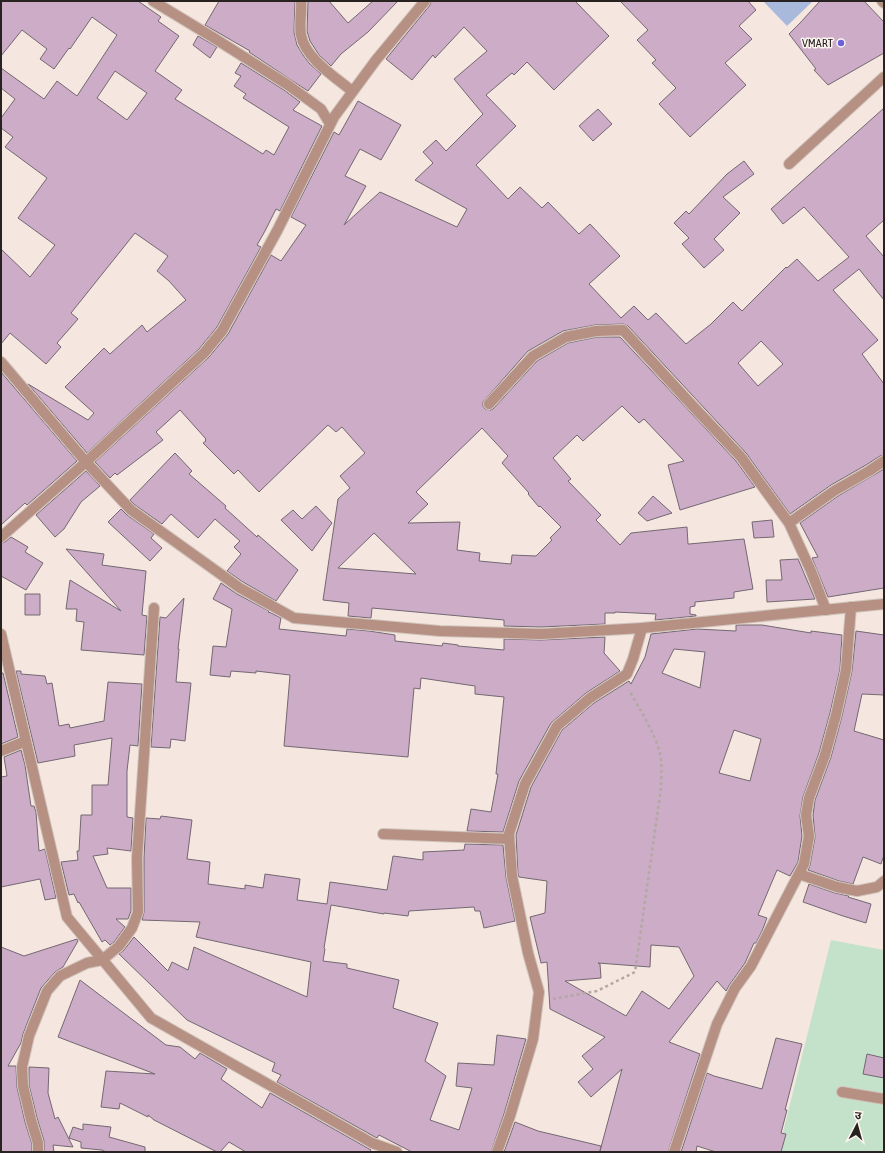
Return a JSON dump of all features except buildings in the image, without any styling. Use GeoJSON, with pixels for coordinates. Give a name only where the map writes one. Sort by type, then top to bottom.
{"type":"FeatureCollection","features":[{"type":"Feature","properties":{"kind":"street"},"geometry":{"type":"LineString","coordinates":[[153,1],[288,85],[321,109],[330,124]]}},
{"type":"Feature","properties":{"kind":"street"},"geometry":{"type":"LineString","coordinates":[[301,1],[300,33],[308,51],[319,63],[352,91]]}},
{"type":"Feature","properties":{"kind":"street"},"geometry":{"type":"LineString","coordinates":[[1,537],[86,462],[204,353],[222,331],[277,231],[334,117],[376,60],[425,1]]}},
{"type":"Feature","properties":{"kind":"street"},"geometry":{"type":"LineString","coordinates":[[789,164],[884,77]]}},
{"type":"Feature","properties":{"kind":"street"},"geometry":{"type":"LineString","coordinates":[[489,404],[533,356],[566,337],[596,331],[623,330],[741,457],[789,523],[811,571],[826,610]]}},
{"type":"Feature","properties":{"kind":"street"},"geometry":{"type":"LineString","coordinates":[[1,362],[86,462],[131,510],[240,588],[294,618],[455,632],[541,634],[642,628],[884,604]]}},
{"type":"Feature","properties":{"kind":"street"},"geometry":{"type":"LineString","coordinates":[[789,523],[834,491],[884,461]]}},
{"type":"Feature","properties":{"kind":"street"},"geometry":{"type":"LineString","coordinates":[[674,1152],[718,1024],[804,864],[809,836],[806,815],[809,798],[825,755],[846,670],[850,607]]}},
{"type":"Feature","properties":{"kind":"street"},"geometry":{"type":"LineString","coordinates":[[38,1152],[38,1143],[23,1086],[22,1067],[28,1036],[47,991],[60,976],[88,963],[102,960],[119,946],[132,928],[138,912],[137,858],[154,608]]}},
{"type":"Feature","properties":{"kind":"street"},"geometry":{"type":"LineString","coordinates":[[497,1152],[510,1116],[533,1039],[539,992],[528,953],[512,876],[509,834],[525,784],[557,726],[590,698],[627,674],[642,628]]}},
{"type":"Feature","properties":{"kind":"street"},"geometry":{"type":"LineString","coordinates":[[1,634],[67,917],[151,1018],[372,1143],[397,1152]]}},
{"type":"Feature","properties":{"kind":"street"},"geometry":{"type":"LineString","coordinates":[[1,751],[26,741]]}},
{"type":"Feature","properties":{"kind":"street"},"geometry":{"type":"LineString","coordinates":[[383,834],[509,839]]}},
{"type":"Feature","properties":{"kind":"street"},"geometry":{"type":"LineString","coordinates":[[799,874],[837,887],[857,891],[877,887],[884,881]]}},
{"type":"Feature","properties":{"kind":"street"},"geometry":{"type":"LineString","coordinates":[[842,1092],[884,1099]]}},
{"type":"Feature","properties":{"kind":"path"},"geometry":{"type":"LineString","coordinates":[[538,1002],[597,991],[635,972],[661,788],[661,759],[654,737],[627,688],[627,674]]}},
{"type":"Feature","properties":{"kind":"green space"},"geometry":{"type":"Polygon","coordinates":[[[831,940],[884,950],[884,1152],[778,1152],[831,940]]]}},
{"type":"Feature","properties":{"kind":"water"},"geometry":{"type":"Polygon","coordinates":[[[763,1],[813,1],[787,26],[763,1]]]}},
{"type":"Feature","properties":{"kind":"place","name":"VMART"},"geometry":{"type":"Point","coordinates":[841,43]}}]}
